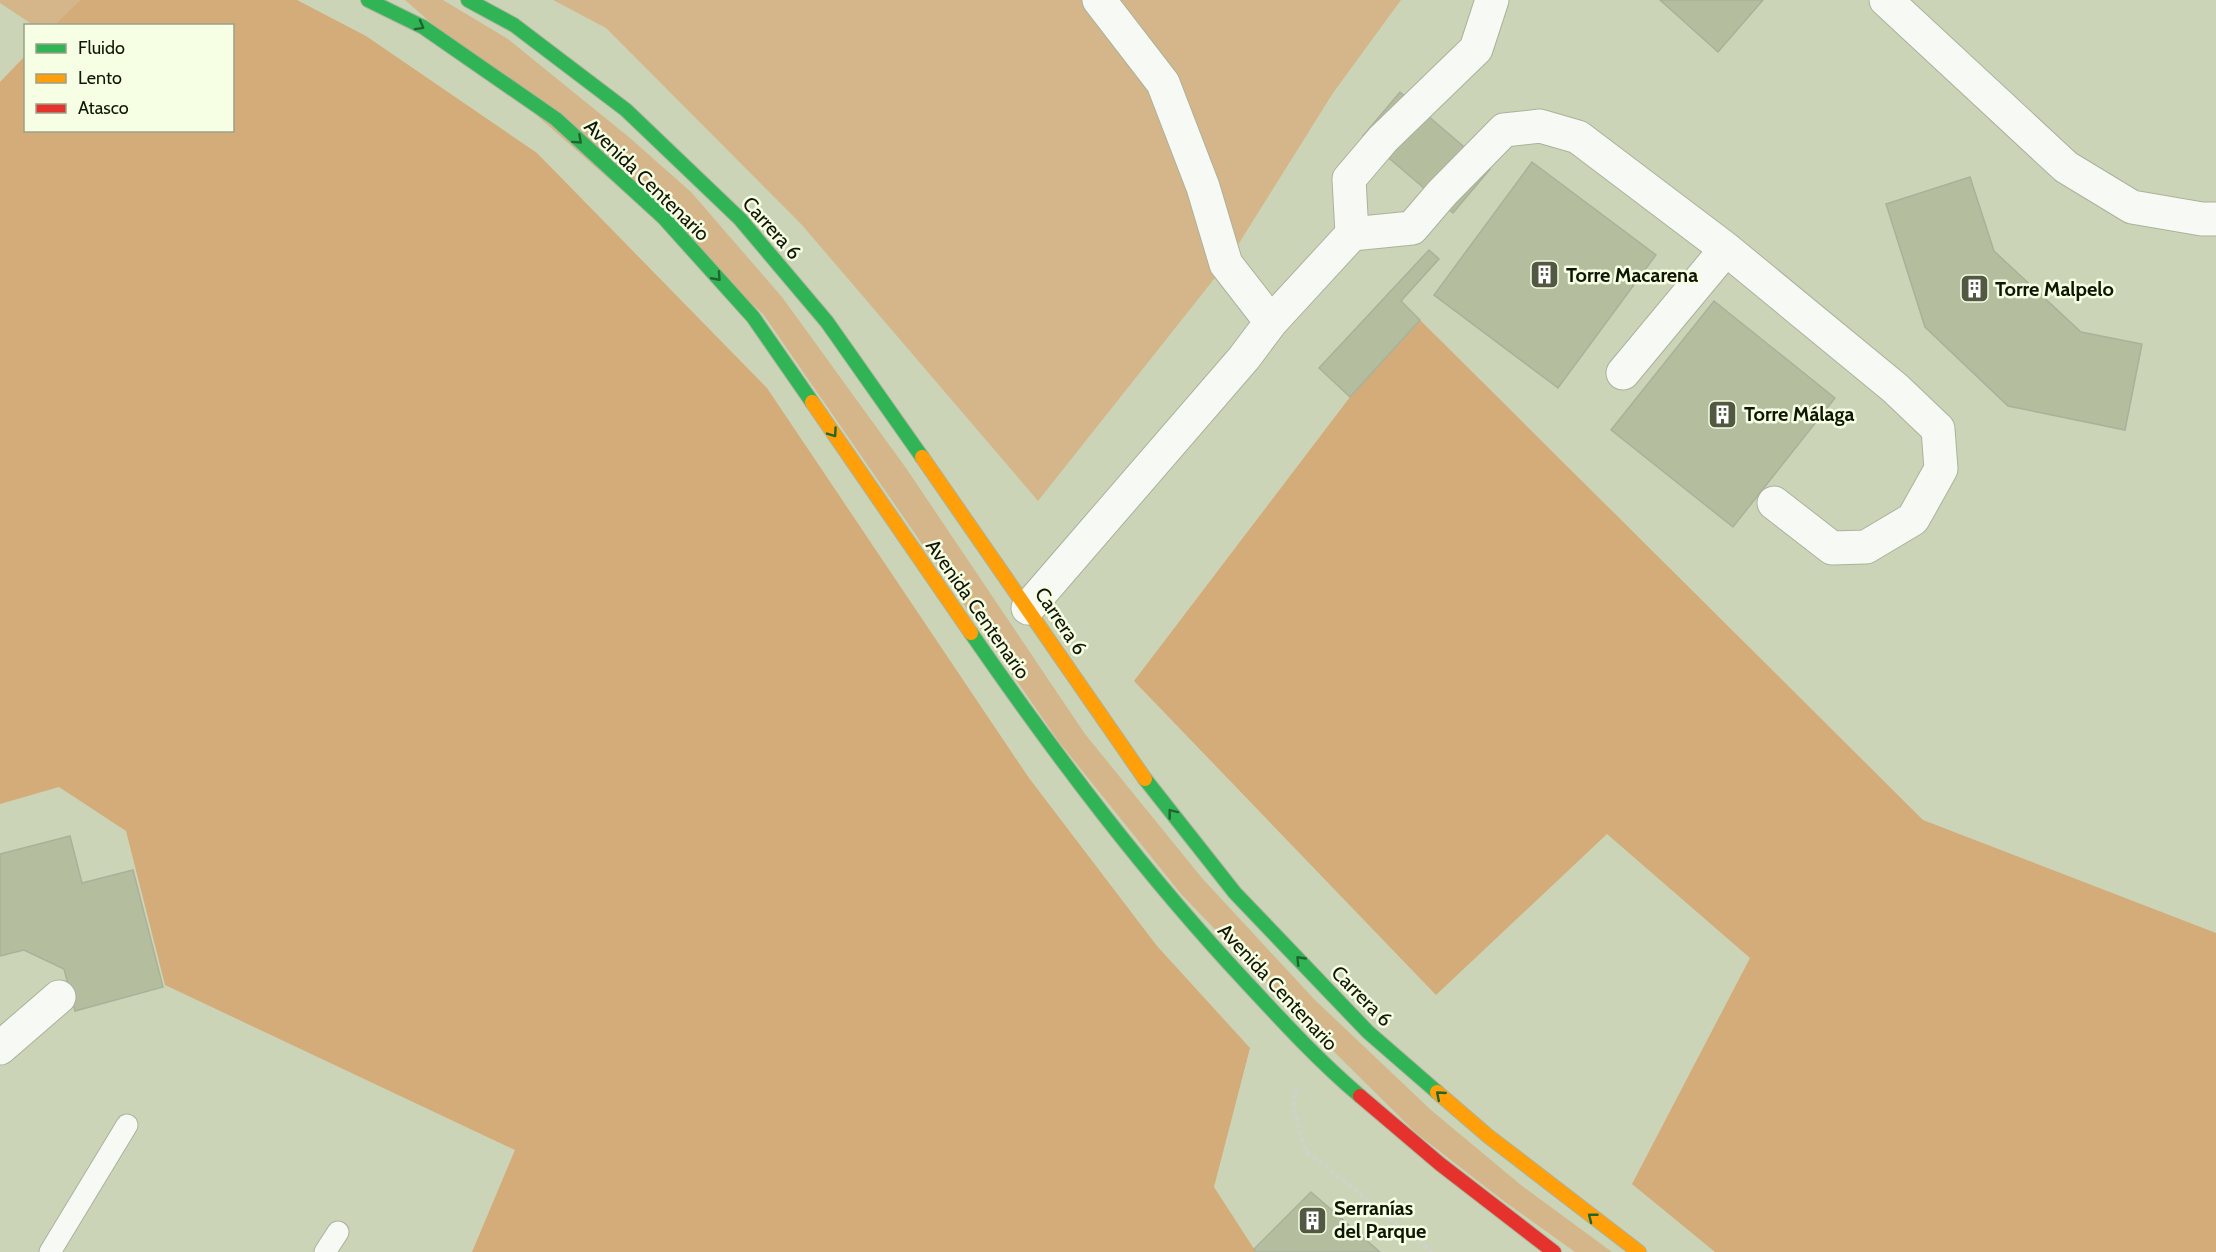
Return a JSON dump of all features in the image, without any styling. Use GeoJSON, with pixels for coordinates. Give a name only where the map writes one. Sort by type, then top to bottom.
{"type":"FeatureCollection","features":[{"type":"Feature","properties":{"kind":"main road","name":"Avenida Centenario"},"geometry":{"type":"LineString","coordinates":[[368,0],[423,27],[556,119],[671,225],[753,317],[1020,704],[1113,829],[1200,933],[1321,1062],[1440,1164],[1554,1252]]}},
{"type":"Feature","properties":{"kind":"main road","name":"Carrera 6"},"geometry":{"type":"LineString","coordinates":[[468,0],[514,25],[626,110],[740,219],[828,322],[1029,608],[1142,776],[1243,901],[1368,1032],[1488,1136],[1639,1252]]}},
{"type":"Feature","properties":{"kind":"street"},"geometry":{"type":"LineString","coordinates":[[1099,0],[1163,83],[1203,187],[1226,264],[1271,322]]}},
{"type":"Feature","properties":{"kind":"street"},"geometry":{"type":"LineString","coordinates":[[1352,234],[1348,179],[1383,139],[1476,49],[1492,0]]}},
{"type":"Feature","properties":{"kind":"street"},"geometry":{"type":"LineString","coordinates":[[1886,0],[2066,167],[2132,207],[2202,219],[2216,219]]}},
{"type":"Feature","properties":{"kind":"street"},"geometry":{"type":"LineString","coordinates":[[1029,608],[1244,358],[1271,322],[1352,234],[1412,228],[1442,193],[1504,130],[1540,126],[1578,137],[1726,249],[1895,388],[1938,429],[1941,470],[1913,519],[1866,547],[1832,548],[1774,503]]}},
{"type":"Feature","properties":{"kind":"street"},"geometry":{"type":"LineString","coordinates":[[1623,373],[1726,249]]}},
{"type":"Feature","properties":{"kind":"street"},"geometry":{"type":"LineString","coordinates":[[0,1048],[59,997]]}},
{"type":"Feature","properties":{"kind":"lane"},"geometry":{"type":"LineString","coordinates":[[50,1252],[127,1125]]}},
{"type":"Feature","properties":{"kind":"lane"},"geometry":{"type":"LineString","coordinates":[[325,1252],[339,1232]]}},
{"type":"Feature","properties":{"kind":"path"},"geometry":{"type":"LineString","coordinates":[[1304,1044],[1293,1107],[1305,1150],[1432,1252]]}},
{"type":"Feature","properties":{"kind":"shaded area"},"geometry":{"type":"Polygon","coordinates":[[[0,0],[80,0],[57,24],[32,24],[0,3],[0,0]]]}},
{"type":"Feature","properties":{"kind":"shaded area"},"geometry":{"type":"Polygon","coordinates":[[[80,0],[297,0],[366,36],[537,153],[767,388],[1029,778],[1157,946],[1250,1048],[1214,1187],[1256,1252],[472,1252],[515,1150],[165,985],[126,831],[59,787],[0,804],[0,82],[24,57],[24,132],[234,132],[234,24],[56,24],[80,0]]]}},
{"type":"Feature","properties":{"kind":"shaded area"},"geometry":{"type":"Polygon","coordinates":[[[405,0],[443,0],[508,39],[630,138],[691,192],[782,297],[906,468],[1085,734],[1202,878],[1314,999],[1431,1110],[1521,1185],[1612,1252],[1575,1252],[1505,1202],[1416,1133],[1299,1017],[1181,894],[1059,742],[763,314],[405,0]]]}},
{"type":"Feature","properties":{"kind":"shaded area"},"geometry":{"type":"Polygon","coordinates":[[[553,0],[1401,0],[1333,93],[1226,264],[1038,501],[802,225],[606,28],[553,0]]]}},
{"type":"Feature","properties":{"kind":"shaded area"},"geometry":{"type":"Polygon","coordinates":[[[1420,320],[1923,820],[2216,933],[2216,1252],[1715,1252],[1632,1184],[1750,958],[1607,834],[1436,995],[1134,681],[1350,397],[1420,320]]]}},
{"type":"Feature","properties":{"kind":"building"},"geometry":{"type":"Polygon","coordinates":[[[1660,0],[1763,0],[1718,52],[1660,0]]]}},
{"type":"Feature","properties":{"kind":"building"},"geometry":{"type":"Polygon","coordinates":[[[1400,92],[1490,169],[1453,213],[1363,136],[1400,92]]]}},
{"type":"Feature","properties":{"kind":"building","name":"Torre Macarena"},"geometry":{"type":"Polygon","coordinates":[[[1532,162],[1656,255],[1558,388],[1434,295],[1532,162]]]}},
{"type":"Feature","properties":{"kind":"building","name":"Torre Malpelo"},"geometry":{"type":"Polygon","coordinates":[[[1970,177],[1994,251],[2081,332],[2142,344],[2125,430],[2008,406],[1925,327],[1886,204],[1970,177]]]}},
{"type":"Feature","properties":{"kind":"building"},"geometry":{"type":"Polygon","coordinates":[[[1429,250],[1439,259],[1401,301],[1420,320],[1350,397],[1319,368],[1429,250]]]}},
{"type":"Feature","properties":{"kind":"building","name":"Torre Málaga"},"geometry":{"type":"Polygon","coordinates":[[[1714,301],[1835,398],[1733,527],[1611,430],[1714,301]]]}},
{"type":"Feature","properties":{"kind":"building"},"geometry":{"type":"Polygon","coordinates":[[[70,836],[82,883],[133,870],[163,987],[75,1011],[64,969],[24,950],[0,956],[0,854],[70,836]]]}},
{"type":"Feature","properties":{"kind":"building","name":"Serranías del Parque"},"geometry":{"type":"Polygon","coordinates":[[[1311,1192],[1380,1252],[1256,1252],[1254,1249],[1311,1192]]]}},
{"type":"Feature","properties":{"kind":"traffic: fast"},"geometry":{"type":"LineString","coordinates":[[368,0],[423,27],[556,119],[663,217],[753,317],[812,402]]}},
{"type":"Feature","properties":{"kind":"traffic: fast"},"geometry":{"type":"LineString","coordinates":[[468,0],[514,25],[626,110],[740,219],[827,322],[922,457]]}},
{"type":"Feature","properties":{"kind":"traffic: fast"},"geometry":{"type":"LineString","coordinates":[[971,633],[1069,769],[1173,900],[1288,1027],[1360,1096]]}},
{"type":"Feature","properties":{"kind":"traffic: fast"},"geometry":{"type":"LineString","coordinates":[[1145,779],[1235,893],[1368,1032],[1437,1092]]}},
{"type":"Feature","properties":{"kind":"traffic: slow"},"geometry":{"type":"LineString","coordinates":[[812,402],[971,633]]}},
{"type":"Feature","properties":{"kind":"traffic: slow"},"geometry":{"type":"LineString","coordinates":[[922,457],[1145,779]]}},
{"type":"Feature","properties":{"kind":"traffic: slow"},"geometry":{"type":"LineString","coordinates":[[1437,1092],[1488,1136],[1639,1252]]}},
{"type":"Feature","properties":{"kind":"traffic: jam"},"geometry":{"type":"LineString","coordinates":[[1360,1096],[1440,1164],[1554,1252]]}},
{"type":"Feature","properties":{"kind":"place","name":"Torre Macarena"},"geometry":{"type":"Point","coordinates":[1545,275]}},
{"type":"Feature","properties":{"kind":"place","name":"Torre Malpelo"},"geometry":{"type":"Point","coordinates":[1974,289]}},
{"type":"Feature","properties":{"kind":"place","name":"Torre Málaga"},"geometry":{"type":"Point","coordinates":[1723,414]}},
{"type":"Feature","properties":{"kind":"place","name":"Serranías del Parque"},"geometry":{"type":"Point","coordinates":[1313,1220]}}]}
